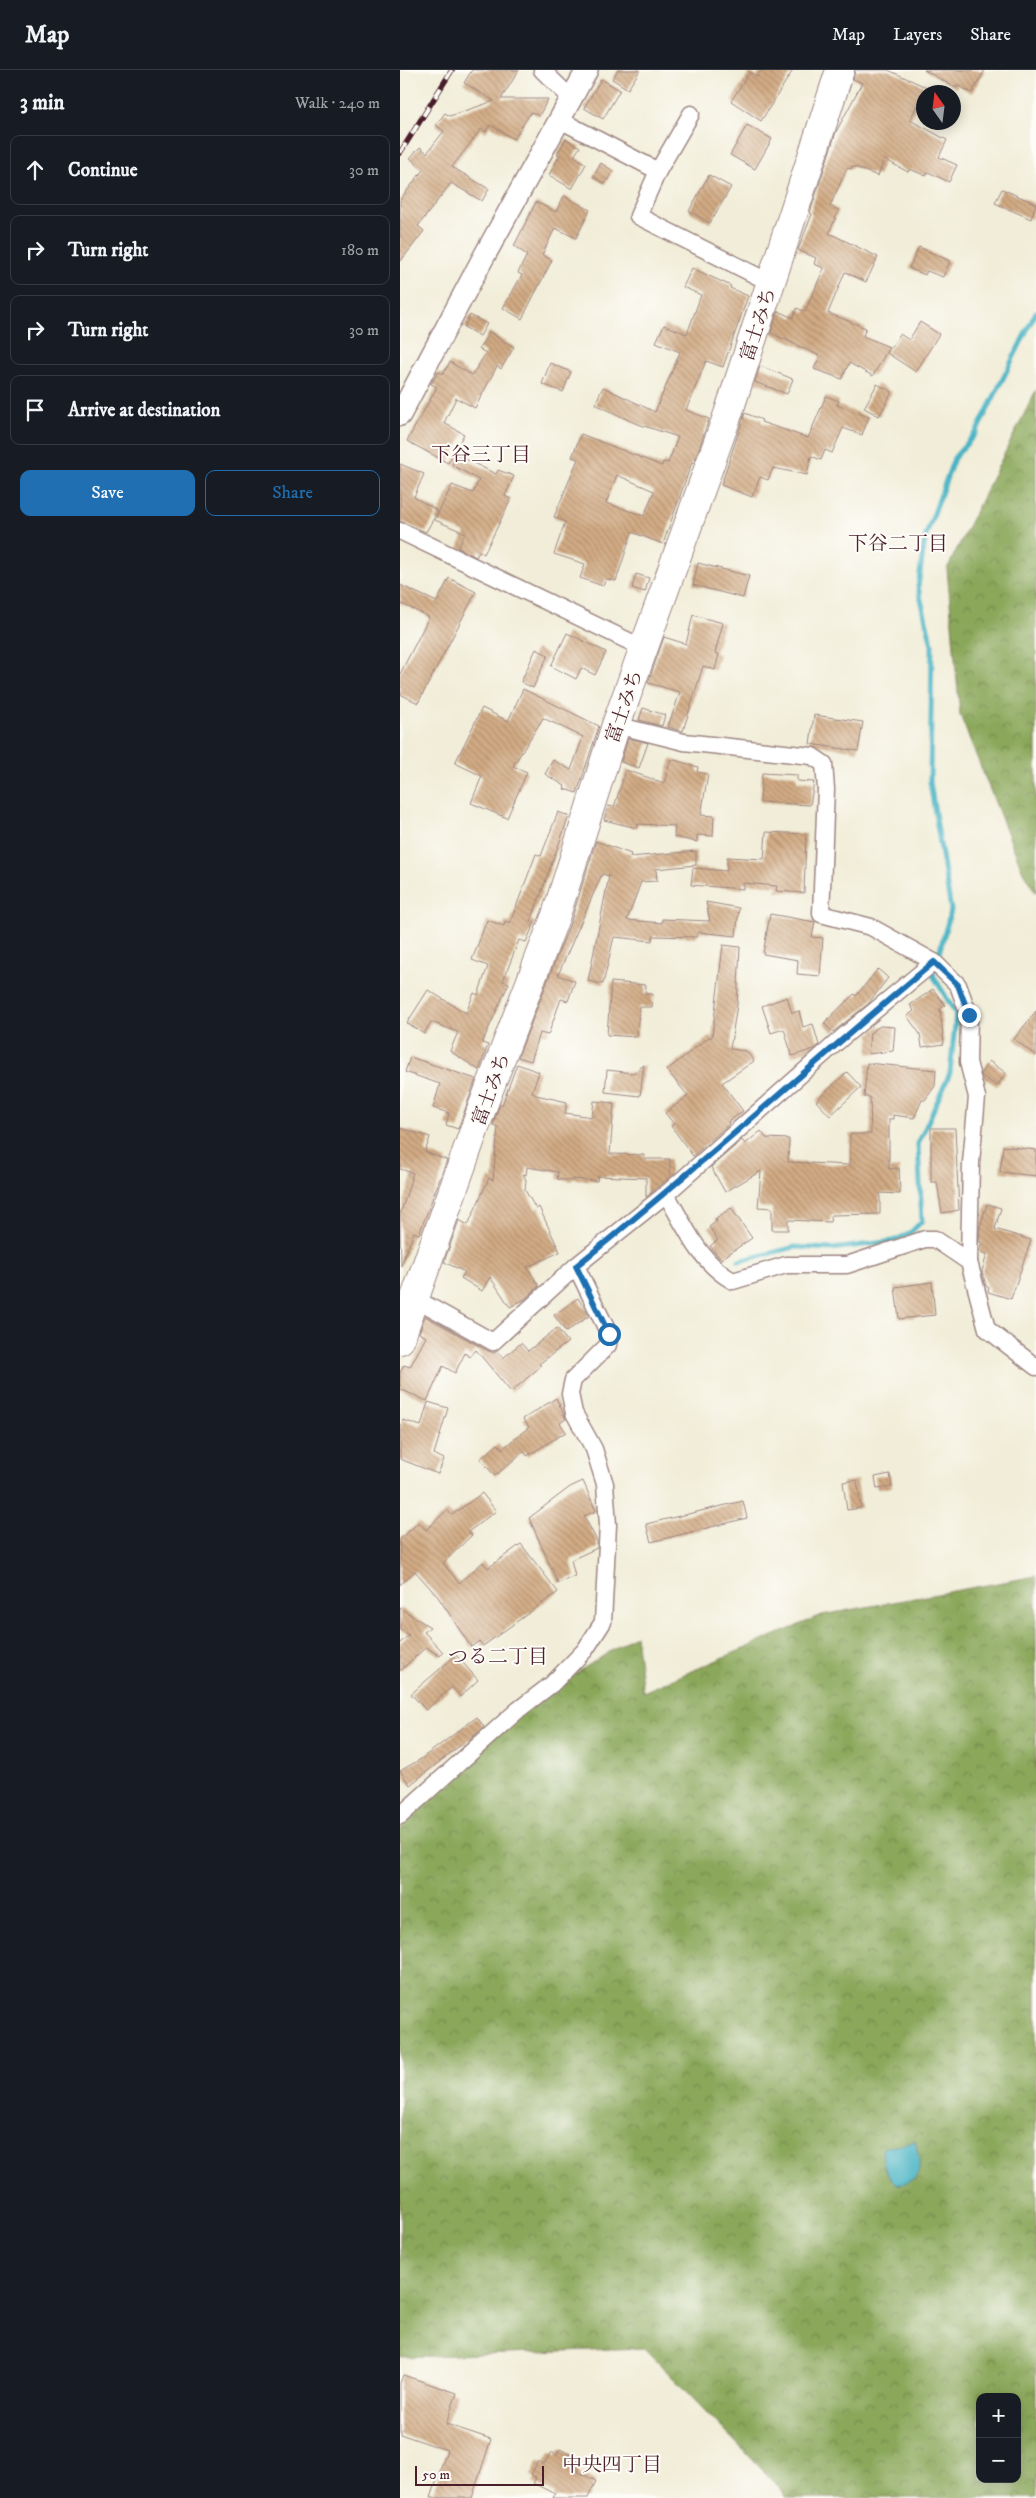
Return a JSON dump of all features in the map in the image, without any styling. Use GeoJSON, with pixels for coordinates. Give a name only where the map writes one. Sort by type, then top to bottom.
{"type":"FeatureCollection","features":[{"type":"Feature","properties":{"kind":"highway","name":"富士みち"},"geometry":{"type":"LineString","coordinates":[[400,1340],[482,1108],[556,915],[616,725],[705,482],[840,70]]}},
{"type":"Feature","properties":{"kind":"street"},"geometry":{"type":"LineString","coordinates":[[542,70],[570,97]]}},
{"type":"Feature","properties":{"kind":"street"},"geometry":{"type":"LineString","coordinates":[[400,415],[482,260],[560,120],[570,97],[587,70]]}},
{"type":"Feature","properties":{"kind":"street"},"geometry":{"type":"LineString","coordinates":[[691,114],[658,171],[638,216],[771,283]]}},
{"type":"Feature","properties":{"kind":"street"},"geometry":{"type":"LineString","coordinates":[[560,120],[658,171]]}},
{"type":"Feature","properties":{"kind":"street"},"geometry":{"type":"LineString","coordinates":[[400,531],[643,648]]}},
{"type":"Feature","properties":{"kind":"street"},"geometry":{"type":"LineString","coordinates":[[616,725],[684,742],[812,756],[824,764],[826,789],[820,914],[871,927],[934,962],[958,985],[969,1015],[968,1062],[977,1098],[971,1163],[969,1262],[987,1329],[1036,1367]]}},
{"type":"Feature","properties":{"kind":"street"},"geometry":{"type":"LineString","coordinates":[[416,1299],[493,1342],[576,1266],[666,1194],[844,1036],[934,962]]}},
{"type":"Feature","properties":{"kind":"street"},"geometry":{"type":"LineString","coordinates":[[666,1194],[701,1253],[719,1273],[733,1281],[786,1265],[846,1265],[925,1239],[935,1238],[969,1262]]}},
{"type":"Feature","properties":{"kind":"street"},"geometry":{"type":"LineString","coordinates":[[400,1816],[518,1710],[552,1684],[585,1650],[603,1622],[608,1525],[605,1484],[594,1449],[574,1414],[570,1394],[573,1380],[608,1345],[609,1334],[576,1266]]}},
{"type":"Feature","properties":{"kind":"green space"},"geometry":{"type":"Polygon","coordinates":[[[1036,390],[1036,893],[1023,872],[960,715],[947,569],[1036,390]]]}},
{"type":"Feature","properties":{"kind":"green space"},"geometry":{"type":"Polygon","coordinates":[[[1036,1576],[1036,2498],[785,2498],[782,2490],[644,2348],[400,2357],[400,1830],[518,1710],[636,1635],[643,1692],[822,1615],[1036,1576]]]}},
{"type":"Feature","properties":{"kind":"water"},"geometry":{"type":"Polygon","coordinates":[[[915,2141],[919,2164],[917,2175],[906,2183],[896,2185],[885,2168],[883,2148],[915,2141]]]}},
{"type":"Feature","properties":{"kind":"building"},"geometry":{"type":"Polygon","coordinates":[[[472,70],[519,70],[501,99],[548,99],[539,116],[531,112],[514,139],[490,125],[486,132],[481,129],[452,167],[489,189],[482,201],[451,183],[418,226],[424,231],[400,262],[400,200],[423,170],[410,158],[420,147],[427,153],[444,131],[436,125],[445,113],[450,116],[494,101],[464,83],[472,70]]]}},
{"type":"Feature","properties":{"kind":"building"},"geometry":{"type":"Polygon","coordinates":[[[618,70],[640,70],[628,89],[612,79],[618,70]]]}},
{"type":"Feature","properties":{"kind":"building"},"geometry":{"type":"Polygon","coordinates":[[[761,70],[793,70],[761,121],[731,101],[750,72],[757,77],[761,70]]]}},
{"type":"Feature","properties":{"kind":"building"},"geometry":{"type":"Polygon","coordinates":[[[855,70],[888,70],[922,85],[916,85],[916,108],[910,120],[916,123],[916,130],[928,130],[947,140],[939,157],[957,165],[949,182],[928,172],[926,176],[910,169],[908,172],[884,159],[878,176],[852,166],[851,169],[847,168],[830,206],[839,210],[829,233],[878,257],[866,282],[845,272],[828,313],[866,328],[863,336],[889,347],[873,376],[849,363],[842,379],[814,369],[820,356],[771,333],[778,311],[793,318],[797,308],[805,312],[824,268],[814,264],[816,258],[798,250],[812,214],[810,213],[836,132],[862,83],[853,79],[855,70]]]}},
{"type":"Feature","properties":{"kind":"building"},"geometry":{"type":"Polygon","coordinates":[[[924,70],[985,70],[972,93],[961,87],[961,85],[951,85],[924,70]]]}},
{"type":"Feature","properties":{"kind":"building"},"geometry":{"type":"Polygon","coordinates":[[[601,79],[620,90],[603,119],[584,108],[601,79]]]}},
{"type":"Feature","properties":{"kind":"building"},"geometry":{"type":"Polygon","coordinates":[[[747,125],[772,139],[755,169],[730,155],[747,125]]]}},
{"type":"Feature","properties":{"kind":"building"},"geometry":{"type":"Polygon","coordinates":[[[566,139],[580,147],[574,156],[586,164],[572,189],[549,175],[560,155],[557,154],[566,139]]]}},
{"type":"Feature","properties":{"kind":"building"},"geometry":{"type":"Polygon","coordinates":[[[601,163],[613,171],[605,184],[593,177],[601,163]]]}},
{"type":"Feature","properties":{"kind":"building"},"geometry":{"type":"Polygon","coordinates":[[[709,175],[731,187],[710,223],[689,211],[709,175]]]}},
{"type":"Feature","properties":{"kind":"building"},"geometry":{"type":"Polygon","coordinates":[[[1002,189],[1036,204],[1031,219],[995,203],[1002,189]]]}},
{"type":"Feature","properties":{"kind":"building"},"geometry":{"type":"Polygon","coordinates":[[[564,196],[590,210],[576,238],[555,228],[542,255],[552,260],[522,319],[503,308],[522,275],[518,273],[527,255],[514,246],[536,202],[556,212],[564,196]]]}},
{"type":"Feature","properties":{"kind":"building"},"geometry":{"type":"Polygon","coordinates":[[[919,247],[950,261],[943,277],[927,271],[925,275],[909,268],[919,247]]]}},
{"type":"Feature","properties":{"kind":"building"},"geometry":{"type":"Polygon","coordinates":[[[692,268],[748,296],[723,367],[706,361],[686,410],[709,419],[663,544],[632,532],[616,581],[606,579],[603,586],[580,578],[585,564],[554,554],[565,522],[554,517],[578,459],[572,457],[581,434],[662,466],[663,462],[668,463],[678,437],[635,423],[595,404],[603,387],[655,412],[680,352],[656,342],[664,325],[687,334],[701,295],[683,287],[692,268]],[[617,475],[606,503],[644,516],[654,491],[617,475]]]}},
{"type":"Feature","properties":{"kind":"building"},"geometry":{"type":"Polygon","coordinates":[[[470,315],[487,324],[480,336],[464,327],[470,315]]]}},
{"type":"Feature","properties":{"kind":"building"},"geometry":{"type":"Polygon","coordinates":[[[920,322],[939,334],[916,372],[887,353],[900,334],[909,340],[920,322]]]}},
{"type":"Feature","properties":{"kind":"building"},"geometry":{"type":"Polygon","coordinates":[[[489,332],[514,347],[501,369],[497,366],[475,408],[456,398],[444,423],[464,434],[448,463],[407,441],[437,387],[431,384],[438,372],[443,374],[450,362],[472,375],[486,353],[479,349],[489,332]]]}},
{"type":"Feature","properties":{"kind":"building"},"geometry":{"type":"Polygon","coordinates":[[[550,363],[571,372],[563,392],[542,384],[550,363]]]}},
{"type":"Feature","properties":{"kind":"building"},"geometry":{"type":"Polygon","coordinates":[[[760,366],[793,379],[787,394],[755,382],[760,366]]]}},
{"type":"Feature","properties":{"kind":"building"},"geometry":{"type":"Polygon","coordinates":[[[877,384],[892,392],[879,416],[864,408],[877,384]]]}},
{"type":"Feature","properties":{"kind":"building"},"geometry":{"type":"Polygon","coordinates":[[[826,396],[839,401],[837,405],[869,417],[862,435],[843,428],[832,453],[825,450],[821,460],[811,456],[807,475],[773,468],[768,480],[760,477],[752,497],[721,485],[745,413],[762,420],[761,422],[808,438],[826,396]]]}},
{"type":"Feature","properties":{"kind":"building"},"geometry":{"type":"Polygon","coordinates":[[[457,455],[496,474],[498,470],[514,476],[505,496],[511,499],[484,554],[479,551],[476,557],[458,548],[465,533],[435,520],[452,485],[473,493],[479,480],[452,465],[457,455]]]}},
{"type":"Feature","properties":{"kind":"building"},"geometry":{"type":"Polygon","coordinates":[[[400,464],[424,474],[414,497],[438,511],[426,532],[400,521],[400,464]]]}},
{"type":"Feature","properties":{"kind":"building"},"geometry":{"type":"Polygon","coordinates":[[[698,563],[749,576],[743,598],[693,585],[698,563]]]}},
{"type":"Feature","properties":{"kind":"building"},"geometry":{"type":"Polygon","coordinates":[[[636,574],[649,578],[645,592],[632,588],[636,574]]]}},
{"type":"Feature","properties":{"kind":"building"},"geometry":{"type":"Polygon","coordinates":[[[449,578],[476,592],[418,703],[400,694],[400,674],[429,617],[400,603],[400,585],[437,602],[449,578]]]}},
{"type":"Feature","properties":{"kind":"building"},"geometry":{"type":"Polygon","coordinates":[[[693,615],[723,623],[715,653],[719,654],[715,670],[703,666],[683,731],[668,727],[680,692],[648,683],[664,637],[686,644],[693,615]]]}},
{"type":"Feature","properties":{"kind":"building"},"geometry":{"type":"Polygon","coordinates":[[[567,633],[606,652],[595,675],[581,668],[576,679],[551,666],[567,633]]]}},
{"type":"Feature","properties":{"kind":"building"},"geometry":{"type":"Polygon","coordinates":[[[536,649],[548,655],[533,688],[521,682],[536,649]]]}},
{"type":"Feature","properties":{"kind":"building"},"geometry":{"type":"Polygon","coordinates":[[[523,689],[599,726],[577,793],[564,789],[565,786],[545,774],[553,760],[571,770],[583,737],[543,718],[513,766],[527,772],[507,818],[471,803],[482,776],[455,763],[482,708],[508,721],[523,689]]]}},
{"type":"Feature","properties":{"kind":"building"},"geometry":{"type":"Polygon","coordinates":[[[643,708],[665,715],[662,726],[639,720],[643,708]]]}},
{"type":"Feature","properties":{"kind":"building"},"geometry":{"type":"Polygon","coordinates":[[[814,715],[863,722],[858,751],[810,744],[814,715]]]}},
{"type":"Feature","properties":{"kind":"building"},"geometry":{"type":"Polygon","coordinates":[[[628,738],[648,743],[639,768],[621,762],[628,738]]]}},
{"type":"Feature","properties":{"kind":"building"},"geometry":{"type":"Polygon","coordinates":[[[671,759],[698,767],[697,772],[708,774],[701,815],[714,816],[713,836],[697,835],[697,842],[674,837],[675,826],[638,824],[637,828],[604,820],[608,806],[614,807],[626,770],[664,783],[671,759]]]}},
{"type":"Feature","properties":{"kind":"building"},"geometry":{"type":"Polygon","coordinates":[[[762,773],[797,775],[797,781],[814,782],[810,805],[760,802],[762,773]]]}},
{"type":"Feature","properties":{"kind":"building"},"geometry":{"type":"Polygon","coordinates":[[[558,812],[569,816],[531,921],[535,922],[526,942],[519,940],[503,981],[509,983],[482,1043],[488,1045],[479,1070],[450,1051],[458,1032],[431,1022],[424,1034],[407,1023],[428,990],[466,1013],[474,993],[478,995],[488,966],[472,960],[487,920],[504,926],[505,921],[510,923],[536,854],[541,856],[558,812]]]}},
{"type":"Feature","properties":{"kind":"building"},"geometry":{"type":"Polygon","coordinates":[[[766,832],[806,834],[804,893],[776,891],[777,886],[743,883],[743,889],[691,885],[693,868],[727,871],[727,857],[764,859],[766,832]]]}},
{"type":"Feature","properties":{"kind":"building"},"geometry":{"type":"Polygon","coordinates":[[[596,841],[631,854],[630,857],[696,851],[696,865],[656,869],[657,881],[641,882],[627,920],[662,923],[662,919],[710,921],[706,902],[739,908],[736,936],[698,932],[697,937],[653,936],[652,941],[614,937],[603,984],[588,981],[609,876],[602,874],[558,975],[575,981],[568,1001],[561,999],[548,1035],[540,1033],[531,1061],[518,1057],[571,921],[596,841]]]}},
{"type":"Feature","properties":{"kind":"building"},"geometry":{"type":"Polygon","coordinates":[[[770,914],[815,922],[812,937],[823,938],[820,976],[797,974],[798,960],[763,954],[770,914]]]}},
{"type":"Feature","properties":{"kind":"building"},"geometry":{"type":"Polygon","coordinates":[[[723,945],[740,947],[737,1005],[730,1049],[746,1051],[754,1061],[722,1083],[743,1111],[728,1122],[729,1124],[693,1156],[671,1126],[674,1124],[665,1113],[688,1096],[667,1070],[709,1037],[712,1037],[723,945]]]}},
{"type":"Feature","properties":{"kind":"building"},"geometry":{"type":"Polygon","coordinates":[[[878,969],[888,978],[868,1004],[833,1032],[824,1023],[854,994],[856,996],[878,969]]]}},
{"type":"Feature","properties":{"kind":"building"},"geometry":{"type":"Polygon","coordinates":[[[611,982],[646,985],[645,994],[653,994],[652,1007],[639,1007],[637,1037],[607,1035],[611,982]]]}},
{"type":"Feature","properties":{"kind":"building"},"geometry":{"type":"Polygon","coordinates":[[[933,989],[945,1005],[940,1009],[944,1044],[922,1047],[920,1034],[907,1016],[914,1011],[910,1005],[933,989]]]}},
{"type":"Feature","properties":{"kind":"building"},"geometry":{"type":"Polygon","coordinates":[[[787,997],[792,1013],[799,1011],[803,1027],[813,1024],[819,1045],[814,1049],[792,1056],[784,1029],[771,1033],[762,1006],[787,997]]]}},
{"type":"Feature","properties":{"kind":"building"},"geometry":{"type":"Polygon","coordinates":[[[1036,1011],[1036,1056],[1014,1039],[1036,1011]]]}},
{"type":"Feature","properties":{"kind":"building"},"geometry":{"type":"Polygon","coordinates":[[[880,1026],[895,1027],[893,1051],[868,1054],[870,1033],[880,1026]]]}},
{"type":"Feature","properties":{"kind":"building"},"geometry":{"type":"Polygon","coordinates":[[[410,1057],[476,1079],[458,1129],[446,1125],[449,1113],[433,1108],[440,1084],[405,1072],[410,1057]]]}},
{"type":"Feature","properties":{"kind":"building"},"geometry":{"type":"Polygon","coordinates":[[[989,1061],[1006,1073],[997,1086],[982,1076],[981,1073],[989,1061]]]}},
{"type":"Feature","properties":{"kind":"building"},"geometry":{"type":"Polygon","coordinates":[[[867,1063],[936,1070],[935,1086],[925,1100],[922,1100],[914,1118],[893,1115],[893,1119],[889,1119],[889,1169],[899,1168],[900,1194],[880,1193],[880,1214],[831,1215],[830,1222],[788,1220],[788,1230],[772,1230],[772,1208],[758,1207],[761,1171],[725,1192],[711,1167],[742,1140],[745,1144],[761,1131],[766,1138],[789,1139],[788,1162],[850,1165],[850,1134],[871,1134],[870,1097],[864,1097],[867,1063]]]}},
{"type":"Feature","properties":{"kind":"building"},"geometry":{"type":"Polygon","coordinates":[[[517,1064],[539,1072],[532,1092],[536,1095],[567,1102],[565,1113],[592,1117],[594,1101],[614,1103],[610,1154],[644,1155],[644,1159],[670,1159],[670,1177],[646,1197],[646,1178],[598,1176],[597,1181],[573,1179],[572,1181],[557,1179],[558,1172],[527,1167],[526,1175],[523,1174],[526,1180],[525,1190],[536,1209],[539,1207],[560,1252],[527,1267],[539,1286],[525,1299],[510,1307],[490,1277],[482,1291],[461,1278],[465,1272],[444,1262],[459,1220],[468,1225],[489,1178],[493,1180],[498,1127],[493,1125],[517,1064]]]}},
{"type":"Feature","properties":{"kind":"building"},"geometry":{"type":"Polygon","coordinates":[[[644,1065],[640,1096],[605,1092],[607,1070],[633,1073],[644,1065]]]}},
{"type":"Feature","properties":{"kind":"building"},"geometry":{"type":"Polygon","coordinates":[[[847,1072],[861,1087],[830,1116],[816,1101],[847,1072]]]}},
{"type":"Feature","properties":{"kind":"building"},"geometry":{"type":"Polygon","coordinates":[[[400,1128],[430,1137],[425,1152],[447,1160],[419,1234],[414,1232],[401,1266],[400,1215],[413,1173],[400,1169],[400,1128]]]}},
{"type":"Feature","properties":{"kind":"building"},"geometry":{"type":"Polygon","coordinates":[[[931,1128],[955,1128],[959,1210],[942,1213],[937,1182],[931,1182],[931,1128]]]}},
{"type":"Feature","properties":{"kind":"building"},"geometry":{"type":"Polygon","coordinates":[[[1003,1146],[1036,1150],[1036,1176],[1000,1172],[1003,1146]]]}},
{"type":"Feature","properties":{"kind":"building"},"geometry":{"type":"Polygon","coordinates":[[[987,1204],[1001,1208],[995,1229],[1031,1240],[1011,1299],[988,1292],[989,1288],[986,1286],[982,1271],[987,1254],[979,1252],[982,1242],[979,1242],[980,1227],[987,1204]]]}},
{"type":"Feature","properties":{"kind":"building"},"geometry":{"type":"Polygon","coordinates":[[[731,1208],[752,1238],[721,1259],[710,1246],[718,1240],[709,1227],[717,1221],[715,1219],[731,1208]]]}},
{"type":"Feature","properties":{"kind":"building"},"geometry":{"type":"Polygon","coordinates":[[[932,1282],[935,1315],[899,1319],[895,1287],[932,1282]]]}},
{"type":"Feature","properties":{"kind":"building"},"geometry":{"type":"Polygon","coordinates":[[[578,1298],[589,1316],[566,1332],[554,1315],[578,1298]]]}},
{"type":"Feature","properties":{"kind":"building"},"geometry":{"type":"Polygon","coordinates":[[[425,1316],[488,1351],[494,1353],[497,1351],[503,1358],[521,1343],[528,1351],[557,1328],[568,1342],[539,1364],[541,1366],[511,1392],[476,1350],[470,1357],[465,1353],[455,1373],[443,1366],[427,1401],[400,1389],[400,1373],[404,1365],[410,1367],[426,1337],[419,1333],[425,1316]]]}},
{"type":"Feature","properties":{"kind":"building"},"geometry":{"type":"Polygon","coordinates":[[[556,1398],[566,1419],[560,1423],[566,1432],[527,1456],[524,1451],[495,1476],[480,1459],[498,1444],[502,1449],[529,1427],[523,1419],[556,1398]]]}},
{"type":"Feature","properties":{"kind":"building"},"geometry":{"type":"Polygon","coordinates":[[[428,1402],[448,1408],[434,1454],[444,1459],[438,1474],[400,1459],[400,1429],[403,1420],[421,1426],[428,1402]]]}},
{"type":"Feature","properties":{"kind":"building"},"geometry":{"type":"Polygon","coordinates":[[[890,1474],[892,1487],[877,1489],[875,1477],[890,1474]]]}},
{"type":"Feature","properties":{"kind":"building"},"geometry":{"type":"Polygon","coordinates":[[[857,1480],[861,1508],[847,1510],[843,1482],[857,1480]]]}},
{"type":"Feature","properties":{"kind":"building"},"geometry":{"type":"Polygon","coordinates":[[[583,1481],[596,1511],[584,1516],[597,1541],[597,1548],[571,1560],[575,1576],[558,1583],[529,1518],[570,1487],[583,1481]]]}},
{"type":"Feature","properties":{"kind":"building"},"geometry":{"type":"Polygon","coordinates":[[[482,1493],[496,1511],[468,1532],[472,1535],[443,1563],[459,1583],[483,1562],[488,1568],[521,1544],[558,1592],[483,1646],[479,1641],[471,1647],[438,1597],[415,1571],[400,1585],[400,1539],[419,1522],[426,1530],[447,1510],[452,1515],[482,1493]]]}},
{"type":"Feature","properties":{"kind":"building"},"geometry":{"type":"Polygon","coordinates":[[[743,1501],[747,1518],[651,1542],[646,1524],[743,1501]]]}},
{"type":"Feature","properties":{"kind":"building"},"geometry":{"type":"Polygon","coordinates":[[[400,1608],[430,1627],[424,1632],[443,1652],[440,1656],[426,1647],[400,1671],[400,1643],[409,1635],[400,1630],[400,1608]]]}},
{"type":"Feature","properties":{"kind":"building"},"geometry":{"type":"Polygon","coordinates":[[[456,1655],[478,1680],[460,1697],[452,1687],[426,1710],[411,1694],[456,1655]]]}},
{"type":"Feature","properties":{"kind":"building"},"geometry":{"type":"Polygon","coordinates":[[[477,1717],[484,1727],[464,1745],[462,1744],[410,1785],[400,1771],[421,1759],[477,1717]]]}},
{"type":"Feature","properties":{"kind":"building"},"geometry":{"type":"Polygon","coordinates":[[[403,2375],[457,2393],[446,2424],[491,2439],[472,2498],[431,2498],[447,2450],[400,2434],[400,2383],[403,2375]]]}},
{"type":"Feature","properties":{"kind":"building"},"geometry":{"type":"Polygon","coordinates":[[[560,2449],[575,2457],[572,2461],[581,2465],[578,2472],[596,2481],[588,2498],[553,2498],[555,2494],[533,2483],[536,2478],[531,2475],[538,2461],[544,2464],[551,2452],[557,2455],[560,2449]]]}},
{"type":"Feature","properties":{"kind":"waterway"},"geometry":{"type":"LineString","coordinates":[[739,1261],[795,1247],[832,1249],[893,1241],[909,1234],[922,1221],[918,1144],[950,1073],[956,1014],[933,975],[951,910],[930,782],[932,645],[918,587],[925,538],[954,458],[976,433],[1036,312]]}},
{"type":"Feature","properties":{"kind":"railway"},"geometry":{"type":"LineString","coordinates":[[400,153],[452,70]]}},
{"type":"Feature","properties":{"kind":"district","name":"下谷三丁目"},"geometry":{"type":"Point","coordinates":[481,454]}},
{"type":"Feature","properties":{"kind":"district","name":"下谷二丁目"},"geometry":{"type":"Point","coordinates":[898,543]}},
{"type":"Feature","properties":{"kind":"district","name":"つる二丁目"},"geometry":{"type":"Point","coordinates":[498,1656]}},
{"type":"Feature","properties":{"kind":"district","name":"中央四丁目"},"geometry":{"type":"Point","coordinates":[612,2464]}},
{"type":"Feature","properties":{"kind":"route"},"geometry":{"type":"LineString","coordinates":[[609,1334],[576,1266],[666,1194],[844,1036],[934,962],[958,985],[969,1015]]}}]}
